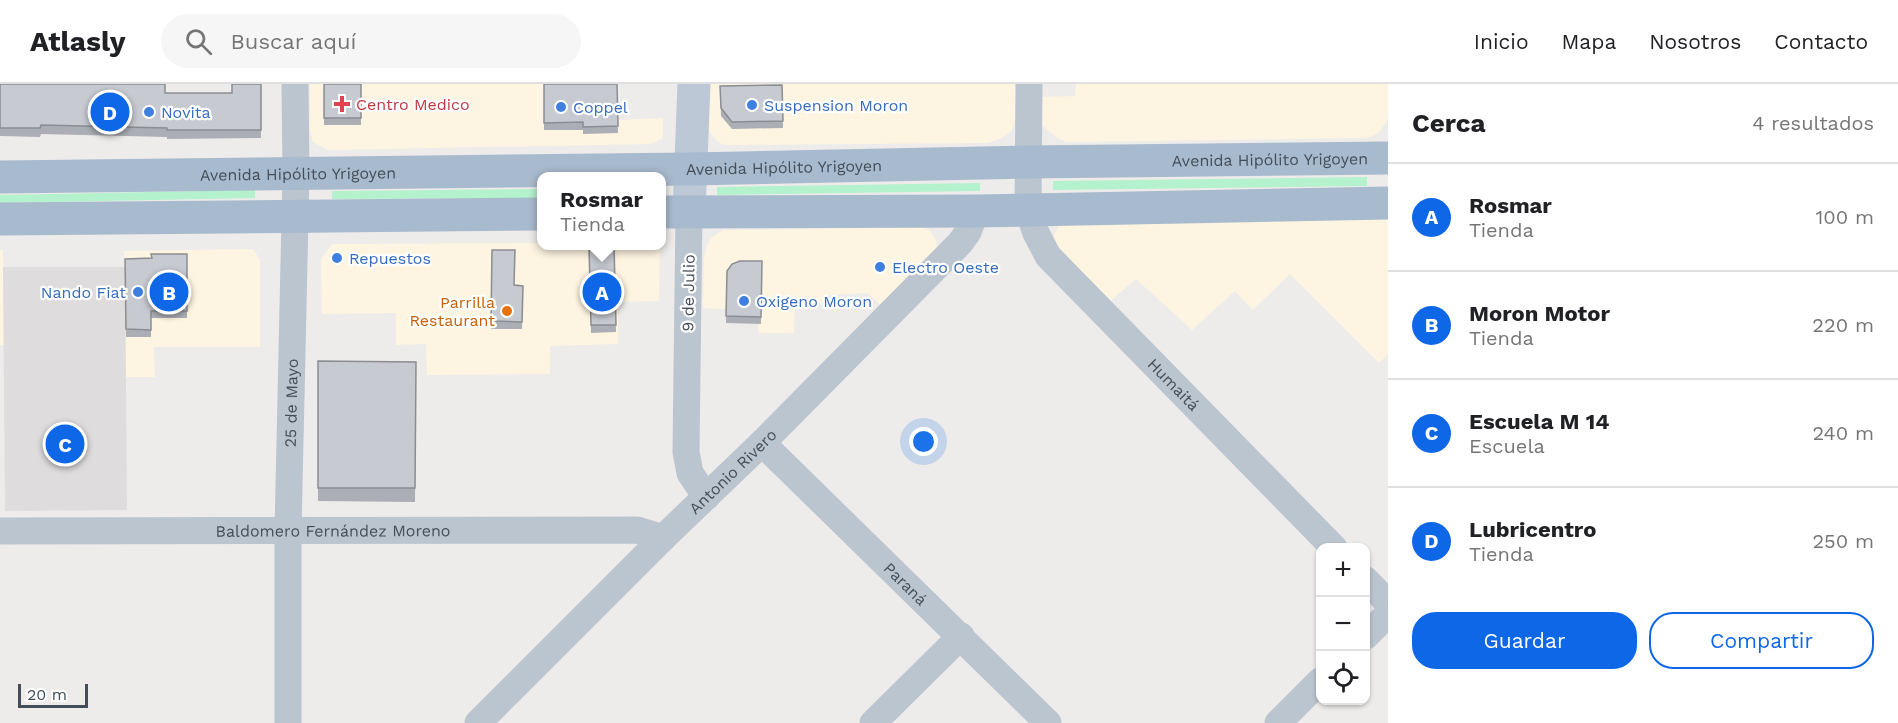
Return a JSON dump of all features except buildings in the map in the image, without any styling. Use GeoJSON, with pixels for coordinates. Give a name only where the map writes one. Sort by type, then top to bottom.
{"type":"FeatureCollection","features":[{"type":"Feature","properties":{"kind":"main road","name":"Avenida Hipólito Yrigoyen"},"geometry":{"type":"LineString","coordinates":[[0,177],[1388,158]]}},
{"type":"Feature","properties":{"kind":"main road"},"geometry":{"type":"LineString","coordinates":[[676,212],[976,211],[1388,203]]}},
{"type":"Feature","properties":{"kind":"main road"},"geometry":{"type":"LineString","coordinates":[[0,219],[537,213]]}},
{"type":"Feature","properties":{"kind":"street","name":"25 de Mayo"},"geometry":{"type":"LineString","coordinates":[[288,723],[288,531],[296,173],[295,84]]}},
{"type":"Feature","properties":{"kind":"street","name":"9 de Julio"},"geometry":{"type":"LineString","coordinates":[[694,84],[690,169],[676,212],[686,452],[690,472],[706,497]]}},
{"type":"Feature","properties":{"kind":"street","name":"Humaitá"},"geometry":{"type":"LineString","coordinates":[[1029,84],[1028,210],[1036,233],[1048,256],[1329,543]]}},
{"type":"Feature","properties":{"kind":"street","name":"Antonio Rivero"},"geometry":{"type":"LineString","coordinates":[[478,723],[663,538],[762,443],[960,243],[968,232],[976,211]]}},
{"type":"Feature","properties":{"kind":"street","name":"Paraná"},"geometry":{"type":"LineString","coordinates":[[762,443],[1048,723]]}},
{"type":"Feature","properties":{"kind":"street","name":"Baldomero Fernández Moreno"},"geometry":{"type":"LineString","coordinates":[[0,531],[637,530],[663,538]]}},
{"type":"Feature","properties":{"kind":"street"},"geometry":{"type":"LineString","coordinates":[[1370,585],[1388,603]]}},
{"type":"Feature","properties":{"kind":"street"},"geometry":{"type":"LineString","coordinates":[[1370,631],[1388,614]]}},
{"type":"Feature","properties":{"kind":"street"},"geometry":{"type":"LineString","coordinates":[[873,723],[961,636]]}},
{"type":"Feature","properties":{"kind":"street"},"geometry":{"type":"LineString","coordinates":[[1278,723],[1316,685]]}},
{"type":"Feature","properties":{"kind":"shaded area"},"geometry":{"type":"Polygon","coordinates":[[[310,84],[617,84],[618,120],[663,118],[663,138],[651,144],[328,150],[313,142],[310,130],[310,84]]]}},
{"type":"Feature","properties":{"kind":"shaded area"},"geometry":{"type":"Polygon","coordinates":[[[709,84],[1018,84],[1015,122],[1011,131],[1002,138],[988,143],[725,145],[718,142],[710,133],[707,123],[709,84]]]}},
{"type":"Feature","properties":{"kind":"shaded area"},"geometry":{"type":"Polygon","coordinates":[[[1076,84],[1388,84],[1388,119],[1379,133],[1368,138],[1067,142],[1057,138],[1042,125],[1039,97],[1075,96],[1076,84]]]}},
{"type":"Feature","properties":{"kind":"shaded area"},"geometry":{"type":"Polygon","coordinates":[[[1388,218],[1388,354],[1379,363],[1290,274],[1253,310],[1235,291],[1192,330],[1136,279],[1109,302],[1057,254],[1053,238],[1058,227],[1063,223],[1388,218]]]}},
{"type":"Feature","properties":{"kind":"shaded area"},"geometry":{"type":"Polygon","coordinates":[[[922,227],[930,231],[936,240],[937,246],[933,259],[883,307],[867,293],[828,295],[828,303],[795,304],[794,333],[759,333],[757,311],[703,308],[704,258],[707,245],[712,237],[723,230],[922,227]]]}},
{"type":"Feature","properties":{"kind":"shaded area"},"geometry":{"type":"Polygon","coordinates":[[[537,243],[537,250],[660,250],[659,301],[618,302],[618,344],[550,346],[550,374],[427,375],[426,344],[396,345],[396,313],[322,314],[321,259],[332,244],[537,243]]]}},
{"type":"Feature","properties":{"kind":"shaded area"},"geometry":{"type":"Polygon","coordinates":[[[253,249],[260,260],[260,347],[154,347],[155,377],[126,377],[124,251],[253,249]]]}},
{"type":"Feature","properties":{"kind":"shaded area"},"geometry":{"type":"Polygon","coordinates":[[[0,250],[3,250],[4,345],[0,345],[0,250]]]}},
{"type":"Feature","properties":{"kind":"shaded area"},"geometry":{"type":"Polygon","coordinates":[[[3,267],[125,267],[127,510],[5,511],[3,267]]]}},
{"type":"Feature","properties":{"kind":"green space"},"geometry":{"type":"Polygon","coordinates":[[[1367,177],[1367,186],[1053,190],[1053,181],[1367,177]]]}},
{"type":"Feature","properties":{"kind":"green space"},"geometry":{"type":"Polygon","coordinates":[[[980,183],[980,191],[717,195],[717,187],[980,183]]]}},
{"type":"Feature","properties":{"kind":"green space"},"geometry":{"type":"Polygon","coordinates":[[[537,189],[537,198],[332,199],[332,191],[537,189]]]}},
{"type":"Feature","properties":{"kind":"green space"},"geometry":{"type":"Polygon","coordinates":[[[255,190],[255,198],[0,203],[0,195],[255,190]]]}},
{"type":"Feature","properties":{"kind":"place","name":"Centro Medico"},"geometry":{"type":"Point","coordinates":[342,104]}},
{"type":"Feature","properties":{"kind":"place","name":"Suspension Moron"},"geometry":{"type":"Point","coordinates":[752,105]}},
{"type":"Feature","properties":{"kind":"place","name":"Coppel"},"geometry":{"type":"Point","coordinates":[561,107]}},
{"type":"Feature","properties":{"kind":"place","name":"Lubricentro"},"geometry":{"type":"Point","coordinates":[110,112]}},
{"type":"Feature","properties":{"kind":"place","name":"Novita"},"geometry":{"type":"Point","coordinates":[149,112]}},
{"type":"Feature","properties":{"kind":"place","name":"Repuestos"},"geometry":{"type":"Point","coordinates":[337,258]}},
{"type":"Feature","properties":{"kind":"place","name":"Electro Oeste"},"geometry":{"type":"Point","coordinates":[880,267]}},
{"type":"Feature","properties":{"kind":"place","name":"Nando Fiat"},"geometry":{"type":"Point","coordinates":[138,292]}},
{"type":"Feature","properties":{"kind":"place","name":"Moron Motor"},"geometry":{"type":"Point","coordinates":[169,292]}},
{"type":"Feature","properties":{"kind":"place","name":"Rosmar"},"geometry":{"type":"Point","coordinates":[602,292]}},
{"type":"Feature","properties":{"kind":"place","name":"Oxigeno Moron"},"geometry":{"type":"Point","coordinates":[744,301]}},
{"type":"Feature","properties":{"kind":"place","name":"Parrilla Restaurant"},"geometry":{"type":"Point","coordinates":[507,311]}},
{"type":"Feature","properties":{"kind":"place","name":"Escuela M 14"},"geometry":{"type":"Point","coordinates":[65,444]}}]}
